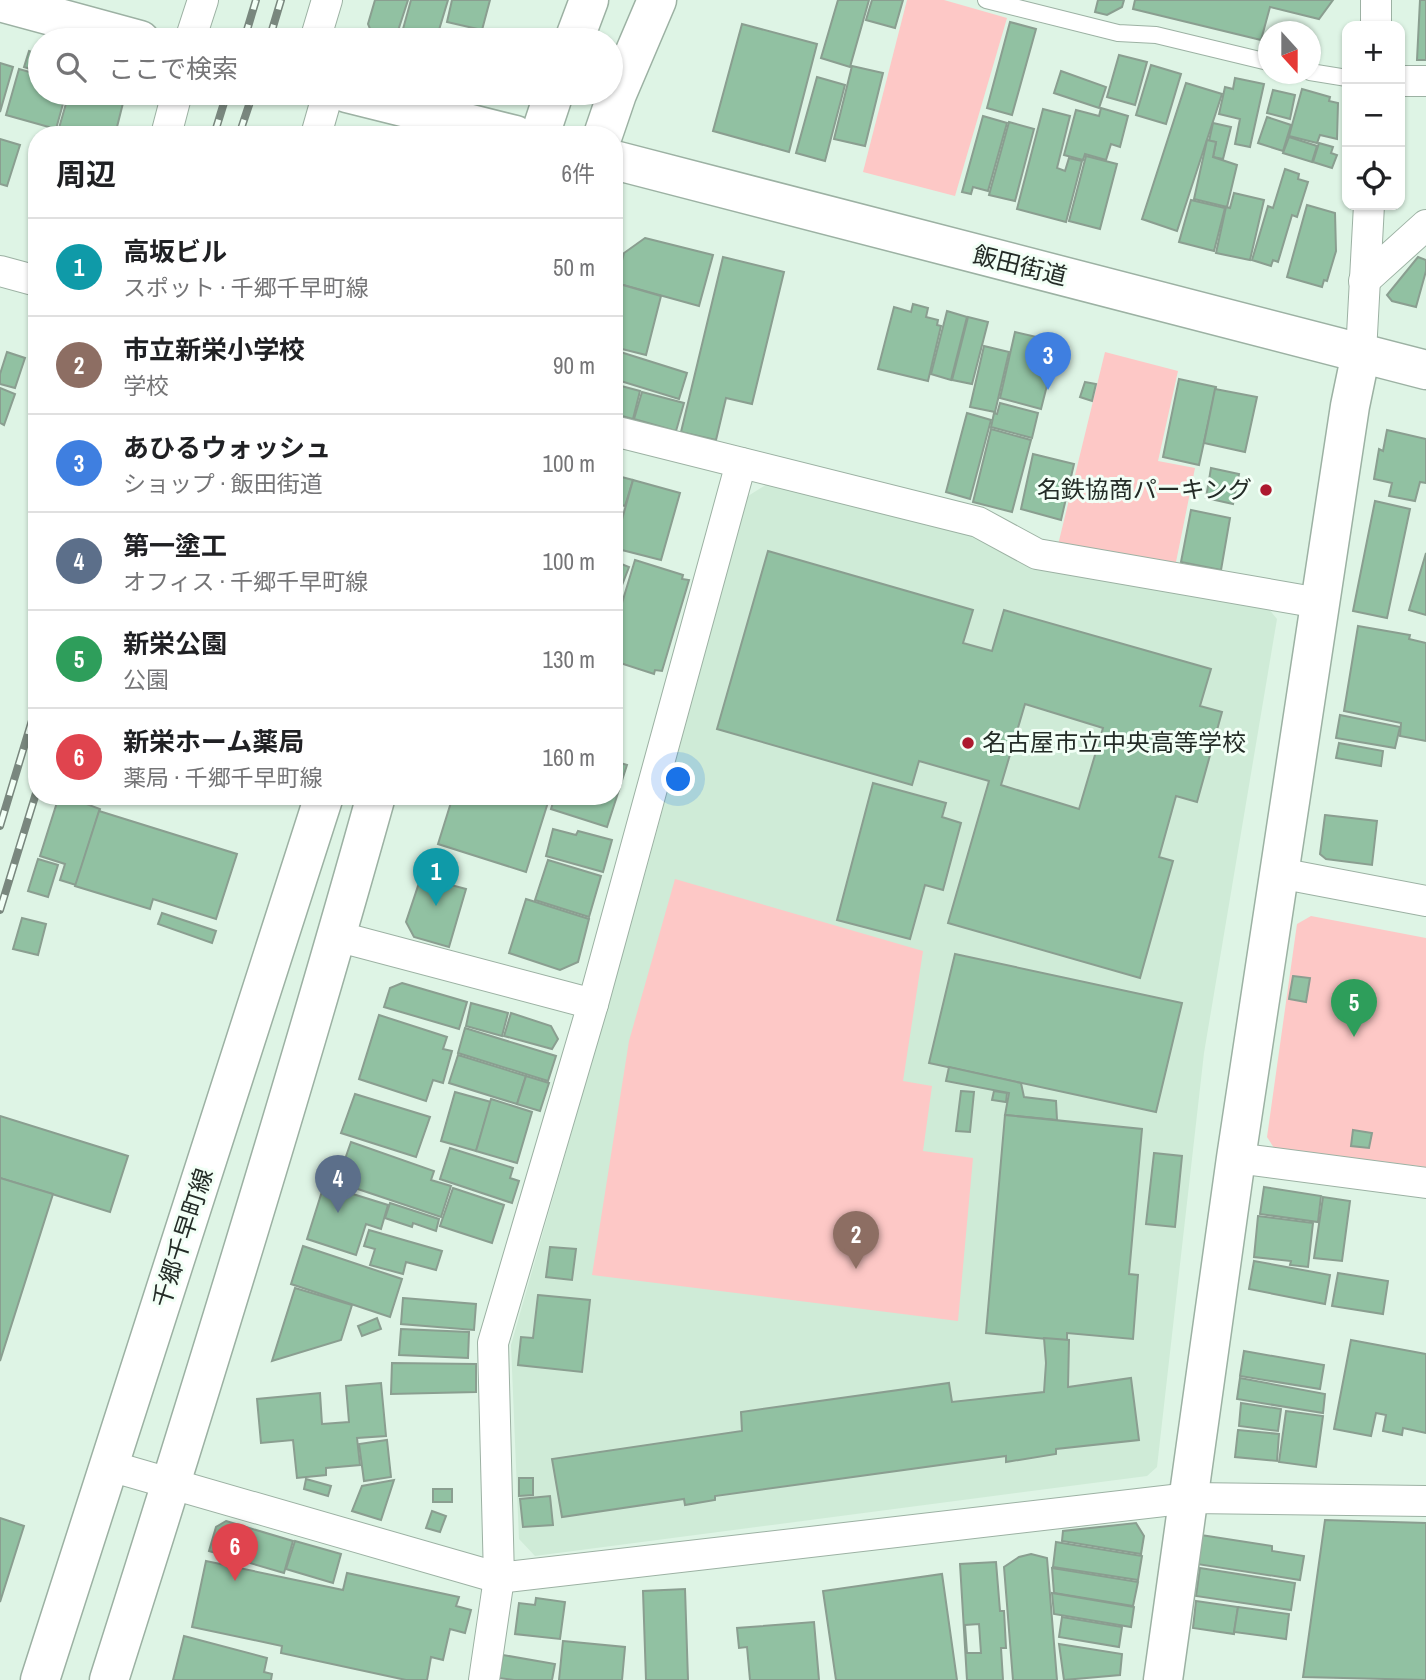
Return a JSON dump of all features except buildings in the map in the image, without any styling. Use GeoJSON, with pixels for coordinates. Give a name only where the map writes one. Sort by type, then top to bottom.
{"type":"FeatureCollection","features":[{"type":"Feature","properties":{"kind":"main road"},"geometry":{"type":"LineString","coordinates":[[578,28],[589,0]]}},
{"type":"Feature","properties":{"kind":"main road"},"geometry":{"type":"LineString","coordinates":[[623,80],[657,0]]}},
{"type":"Feature","properties":{"kind":"main road"},"geometry":{"type":"LineString","coordinates":[[0,2],[96,28]]}},
{"type":"Feature","properties":{"kind":"main road"},"geometry":{"type":"LineString","coordinates":[[395,105],[480,126]]}},
{"type":"Feature","properties":{"kind":"main road"},"geometry":{"type":"LineString","coordinates":[[543,126],[550,105]]}},
{"type":"Feature","properties":{"kind":"main road"},"geometry":{"type":"LineString","coordinates":[[606,126],[613,105]]}},
{"type":"Feature","properties":{"kind":"main road","name":"飯田街道"},"geometry":{"type":"LineString","coordinates":[[623,162],[1426,370]]}},
{"type":"Feature","properties":{"kind":"main road"},"geometry":{"type":"LineString","coordinates":[[1163,1680],[1236,1158],[1319,603],[1350,406],[1361,354]]}},
{"type":"Feature","properties":{"kind":"main road","name":"千郷千早町線"},"geometry":{"type":"LineString","coordinates":[[40,1680],[321,805]]}},
{"type":"Feature","properties":{"kind":"main road"},"geometry":{"type":"LineString","coordinates":[[109,1680],[171,1484],[373,805]]}},
{"type":"Feature","properties":{"kind":"street"},"geometry":{"type":"LineString","coordinates":[[319,28],[327,0]]}},
{"type":"Feature","properties":{"kind":"street"},"geometry":{"type":"LineString","coordinates":[[1376,0],[1376,21]]}},
{"type":"Feature","properties":{"kind":"street"},"geometry":{"type":"LineString","coordinates":[[194,28],[202,2]]}},
{"type":"Feature","properties":{"kind":"street"},"geometry":{"type":"LineString","coordinates":[[1405,81],[1426,81]]}},
{"type":"Feature","properties":{"kind":"street"},"geometry":{"type":"LineString","coordinates":[[168,126],[174,105]]}},
{"type":"Feature","properties":{"kind":"street"},"geometry":{"type":"LineString","coordinates":[[319,126],[325,105]]}},
{"type":"Feature","properties":{"kind":"street"},"geometry":{"type":"LineString","coordinates":[[1361,354],[1369,210]]}},
{"type":"Feature","properties":{"kind":"street"},"geometry":{"type":"LineString","coordinates":[[1364,281],[1426,225]]}},
{"type":"Feature","properties":{"kind":"street"},"geometry":{"type":"LineString","coordinates":[[0,271],[28,279]]}},
{"type":"Feature","properties":{"kind":"street"},"geometry":{"type":"LineString","coordinates":[[623,433],[978,523],[1037,554],[1319,603]]}},
{"type":"Feature","properties":{"kind":"street"},"geometry":{"type":"LineString","coordinates":[[484,1680],[499,1578],[493,1343],[593,1004],[741,463]]}},
{"type":"Feature","properties":{"kind":"street"},"geometry":{"type":"LineString","coordinates":[[1279,873],[1426,901]]}},
{"type":"Feature","properties":{"kind":"street"},"geometry":{"type":"LineString","coordinates":[[336,936],[593,1004]]}},
{"type":"Feature","properties":{"kind":"street"},"geometry":{"type":"LineString","coordinates":[[1236,1158],[1426,1182]]}},
{"type":"Feature","properties":{"kind":"street"},"geometry":{"type":"LineString","coordinates":[[110,1466],[499,1578],[1190,1498],[1426,1501]]}},
{"type":"Feature","properties":{"kind":"lane"},"geometry":{"type":"LineString","coordinates":[[986,0],[1118,33],[1156,35],[1258,59]]}},
{"type":"Feature","properties":{"kind":"lane"},"geometry":{"type":"LineString","coordinates":[[1321,74],[1342,77]]}},
{"type":"Feature","properties":{"kind":"shaded area"},"geometry":{"type":"Polygon","coordinates":[[[907,0],[944,0],[1007,18],[955,196],[863,172],[907,0]]]}},
{"type":"Feature","properties":{"kind":"shaded area"},"geometry":{"type":"Polygon","coordinates":[[[1105,352],[1178,371],[1158,461],[1195,468],[1175,567],[1057,549],[1105,352]]]}},
{"type":"Feature","properties":{"kind":"shaded area"},"geometry":{"type":"Polygon","coordinates":[[[769,483],[960,529],[1035,569],[1267,607],[1277,619],[1204,1053],[1157,1467],[1147,1476],[535,1556],[519,1539],[511,1345],[647,867],[748,496],[769,483]]]}},
{"type":"Feature","properties":{"kind":"shaded area"},"geometry":{"type":"Polygon","coordinates":[[[675,879],[923,951],[903,1081],[932,1086],[923,1151],[973,1158],[958,1321],[592,1275],[629,1041],[675,879]]]}},
{"type":"Feature","properties":{"kind":"shaded area"},"geometry":{"type":"Polygon","coordinates":[[[1311,916],[1426,938],[1426,1167],[1274,1148],[1267,1137],[1297,924],[1311,916]]]}},
{"type":"Feature","properties":{"kind":"railway"},"geometry":{"type":"LineString","coordinates":[[248,28],[256,0]]}},
{"type":"Feature","properties":{"kind":"railway"},"geometry":{"type":"LineString","coordinates":[[273,28],[281,0]]}},
{"type":"Feature","properties":{"kind":"railway"},"geometry":{"type":"LineString","coordinates":[[217,126],[223,105]]}},
{"type":"Feature","properties":{"kind":"railway"},"geometry":{"type":"LineString","coordinates":[[242,126],[249,105]]}},
{"type":"Feature","properties":{"kind":"railway"},"geometry":{"type":"LineString","coordinates":[[0,826],[28,734]]}},
{"type":"Feature","properties":{"kind":"railway"},"geometry":{"type":"LineString","coordinates":[[0,910],[32,805]]}},
{"type":"Feature","properties":{"kind":"place","name":"あひるウォッシュ"},"geometry":{"type":"Point","coordinates":[1048,390]}},
{"type":"Feature","properties":{"kind":"place","name":"名鉄協商パーキング"},"geometry":{"type":"Point","coordinates":[1266,490]}},
{"type":"Feature","properties":{"kind":"place","name":"名古屋市立中央高等学校"},"geometry":{"type":"Point","coordinates":[968,743]}},
{"type":"Feature","properties":{"kind":"place","name":"高坂ビル"},"geometry":{"type":"Point","coordinates":[436,906]}},
{"type":"Feature","properties":{"kind":"place","name":"新栄公園"},"geometry":{"type":"Point","coordinates":[1354,1037]}},
{"type":"Feature","properties":{"kind":"place","name":"第一塗工"},"geometry":{"type":"Point","coordinates":[338,1213]}},
{"type":"Feature","properties":{"kind":"place","name":"市立新栄小学校"},"geometry":{"type":"Point","coordinates":[856,1269]}},
{"type":"Feature","properties":{"kind":"place","name":"新栄ホーム薬局"},"geometry":{"type":"Point","coordinates":[235,1581]}}]}
